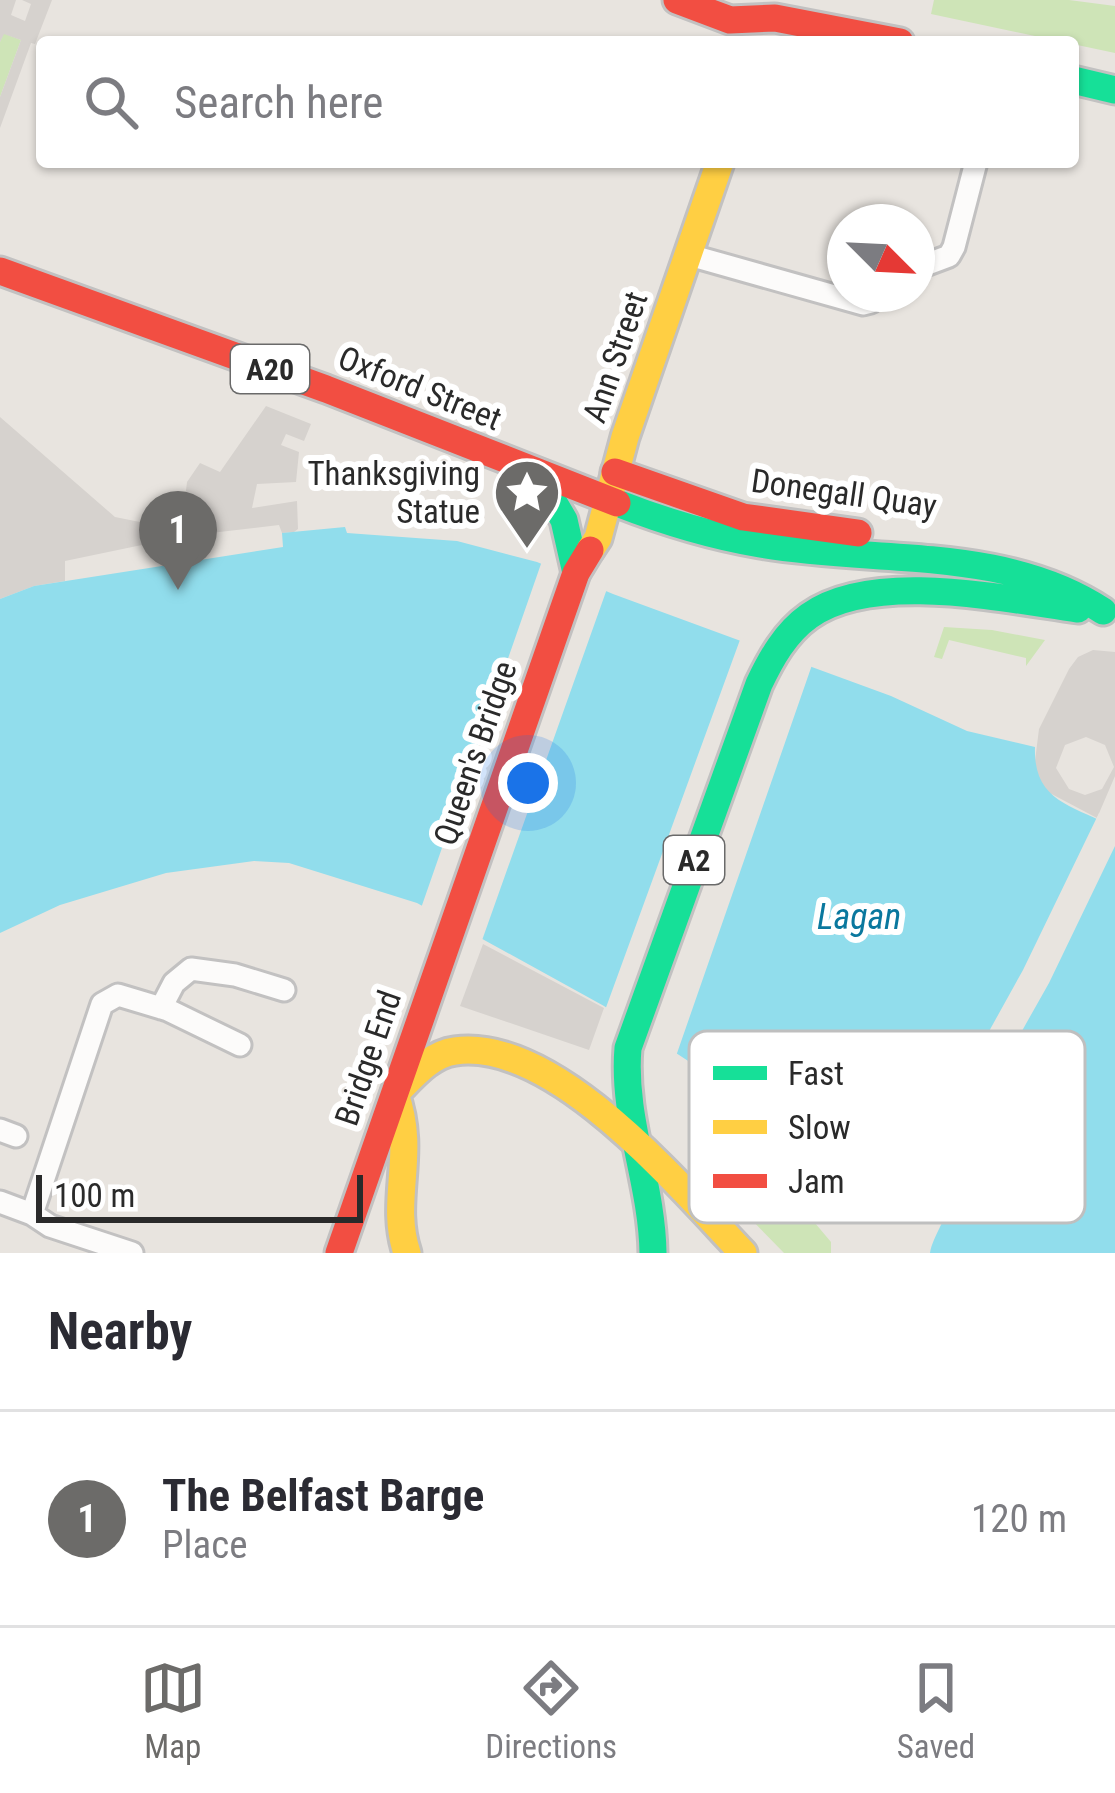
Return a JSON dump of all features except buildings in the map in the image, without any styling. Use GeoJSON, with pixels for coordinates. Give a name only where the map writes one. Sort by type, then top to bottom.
{"type":"FeatureCollection","features":[{"type":"Feature","properties":{"kind":"main road"},"geometry":{"type":"LineString","coordinates":[[677,0],[769,30],[834,36]]}},
{"type":"Feature","properties":{"kind":"main road"},"geometry":{"type":"LineString","coordinates":[[1079,81],[1115,90]]}},
{"type":"Feature","properties":{"kind":"main road","name":"Ann Street"},"geometry":{"type":"LineString","coordinates":[[576,573],[594,549],[615,472],[718,168]]}},
{"type":"Feature","properties":{"kind":"main road","name":"Oxford Street"},"geometry":{"type":"LineString","coordinates":[[0,271],[326,389],[609,502]]}},
{"type":"Feature","properties":{"kind":"main road","name":"Donegall Quay"},"geometry":{"type":"LineString","coordinates":[[615,472],[742,518],[939,542],[992,566],[1075,592],[1109,614]]}},
{"type":"Feature","properties":{"kind":"main road"},"geometry":{"type":"LineString","coordinates":[[537,474],[564,520],[576,573]]}},
{"type":"Feature","properties":{"kind":"main road","name":"Donegall Quay"},"geometry":{"type":"LineString","coordinates":[[609,502],[760,544],[992,566]]}},
{"type":"Feature","properties":{"kind":"main road","name":"Queen's Bridge"},"geometry":{"type":"LineString","coordinates":[[442,956],[576,573]]}},
{"type":"Feature","properties":{"kind":"main road","name":"Donegall Quay"},"geometry":{"type":"LineString","coordinates":[[632,1138],[624,1073],[637,1016],[758,684],[775,650],[820,608],[858,596],[946,594],[1109,614]]}},
{"type":"Feature","properties":{"kind":"main road","name":"Bridge End"},"geometry":{"type":"LineString","coordinates":[[339,1253],[442,956]]}},
{"type":"Feature","properties":{"kind":"main road"},"geometry":{"type":"LineString","coordinates":[[407,1253],[401,1222],[407,1146],[395,1094],[431,1061],[454,1051],[496,1052],[566,1089],[632,1138],[689,1197]]}},
{"type":"Feature","properties":{"kind":"main road","name":"A2"},"geometry":{"type":"LineString","coordinates":[[632,1138],[651,1211],[653,1253]]}},
{"type":"Feature","properties":{"kind":"main road"},"geometry":{"type":"LineString","coordinates":[[714,1223],[743,1253]]}},
{"type":"Feature","properties":{"kind":"street"},"geometry":{"type":"LineString","coordinates":[[935,261],[949,256],[954,247],[974,168]]}},
{"type":"Feature","properties":{"kind":"street"},"geometry":{"type":"LineString","coordinates":[[688,255],[827,294]]}},
{"type":"Feature","properties":{"kind":"street"},"geometry":{"type":"LineString","coordinates":[[161,1008],[174,983],[191,969],[284,990]]}},
{"type":"Feature","properties":{"kind":"street"},"geometry":{"type":"LineString","coordinates":[[32,1214],[102,1004],[118,995],[161,1008],[240,1045]]}},
{"type":"Feature","properties":{"kind":"street"},"geometry":{"type":"LineString","coordinates":[[0,1202],[50,1226],[132,1253]]}},
{"type":"Feature","properties":{"kind":"green space"},"geometry":{"type":"Polygon","coordinates":[[[934,0],[1069,0],[1115,6],[1115,53],[1079,45],[1079,36],[1035,36],[931,14],[934,0]]]}},
{"type":"Feature","properties":{"kind":"green space"},"geometry":{"type":"Polygon","coordinates":[[[3,33],[21,40],[0,97],[0,42],[3,33]]]}},
{"type":"Feature","properties":{"kind":"green space"},"geometry":{"type":"Polygon","coordinates":[[[944,627],[1045,640],[1026,666],[1026,658],[949,640],[942,659],[934,657],[944,627]]]}},
{"type":"Feature","properties":{"kind":"green space"},"geometry":{"type":"Polygon","coordinates":[[[755,1223],[815,1223],[831,1242],[831,1253],[784,1253],[755,1223]]]}},
{"type":"Feature","properties":{"kind":"shaded area"},"geometry":{"type":"Polygon","coordinates":[[[0,0],[16,0],[11,15],[25,21],[31,4],[22,0],[52,0],[0,128],[0,97],[21,40],[4,34],[0,42],[0,0]]]}},
{"type":"Feature","properties":{"kind":"shaded area"},"geometry":{"type":"Polygon","coordinates":[[[266,406],[311,424],[304,441],[286,434],[281,445],[299,452],[296,482],[257,484],[252,508],[297,501],[298,529],[294,532],[282,533],[279,525],[185,536],[65,561],[65,581],[0,599],[0,417],[115,517],[140,522],[146,515],[184,507],[187,482],[200,463],[220,472],[266,406]]]}},
{"type":"Feature","properties":{"kind":"shaded area"},"geometry":{"type":"Polygon","coordinates":[[[1093,650],[1115,652],[1115,776],[1097,818],[1044,790],[1034,769],[1039,729],[1078,657],[1093,650]],[[1086,737],[1065,745],[1056,768],[1069,789],[1085,795],[1102,789],[1114,767],[1105,745],[1086,737]]]}},
{"type":"Feature","properties":{"kind":"shaded area"},"geometry":{"type":"Polygon","coordinates":[[[483,944],[604,1008],[589,1050],[460,1006],[483,944]]]}},
{"type":"Feature","properties":{"kind":"water","name":"Lagan"},"geometry":{"type":"Polygon","coordinates":[[[345,527],[347,533],[457,541],[537,562],[891,696],[967,731],[1035,747],[1036,766],[1049,791],[1115,828],[1115,1253],[930,1253],[941,1223],[1085,1223],[1085,1031],[689,1031],[689,1061],[604,1006],[417,903],[289,863],[254,861],[166,873],[60,905],[0,933],[0,599],[34,586],[283,547],[282,533],[345,527]]]}},
{"type":"Feature","properties":{"kind":"pier"},"geometry":{"type":"Polygon","coordinates":[[[542,561],[608,586],[480,946],[420,911],[542,561]]]}},
{"type":"Feature","properties":{"kind":"pier"},"geometry":{"type":"Polygon","coordinates":[[[741,637],[812,665],[675,1059],[604,1013],[741,637]]]}},
{"type":"Feature","properties":{"kind":"pier"},"geometry":{"type":"Polygon","coordinates":[[[1099,813],[1115,822],[1115,846],[1049,983],[1022,1031],[989,1031],[1099,813]]]}},
{"type":"Feature","properties":{"kind":"traffic: fast"},"geometry":{"type":"LineString","coordinates":[[1079,81],[1115,90]]}},
{"type":"Feature","properties":{"kind":"traffic: fast"},"geometry":{"type":"LineString","coordinates":[[537,474],[564,520],[576,573]]}},
{"type":"Feature","properties":{"kind":"traffic: fast"},"geometry":{"type":"LineString","coordinates":[[617,503],[760,544],[981,566],[1064,590],[1103,611]]}},
{"type":"Feature","properties":{"kind":"traffic: fast"},"geometry":{"type":"LineString","coordinates":[[653,1253],[629,1100],[628,1048],[759,684],[780,647],[809,616],[836,602],[868,594],[940,592],[1078,609]]}},
{"type":"Feature","properties":{"kind":"traffic: slow"},"geometry":{"type":"LineString","coordinates":[[590,550],[598,538],[625,437],[718,168]]}},
{"type":"Feature","properties":{"kind":"traffic: slow"},"geometry":{"type":"LineString","coordinates":[[407,1253],[401,1214],[404,1137],[395,1094],[429,1062],[455,1051],[494,1053],[533,1067],[573,1091],[651,1156],[689,1196]]}},
{"type":"Feature","properties":{"kind":"traffic: slow"},"geometry":{"type":"LineString","coordinates":[[715,1223],[743,1253]]}},
{"type":"Feature","properties":{"kind":"traffic: jam"},"geometry":{"type":"LineString","coordinates":[[677,0],[730,20],[775,18],[869,36]]}},
{"type":"Feature","properties":{"kind":"traffic: jam"},"geometry":{"type":"LineString","coordinates":[[0,271],[326,389],[617,503]]}},
{"type":"Feature","properties":{"kind":"traffic: jam"},"geometry":{"type":"LineString","coordinates":[[615,472],[743,517],[858,533]]}},
{"type":"Feature","properties":{"kind":"traffic: jam"},"geometry":{"type":"LineString","coordinates":[[339,1253],[576,573],[590,550]]}},
{"type":"Feature","properties":{"kind":"place","name":"Thanksgiving Statue"},"geometry":{"type":"Point","coordinates":[527,551]}},
{"type":"Feature","properties":{"kind":"place","name":"The Belfast Barge"},"geometry":{"type":"Point","coordinates":[178,590]}}]}
